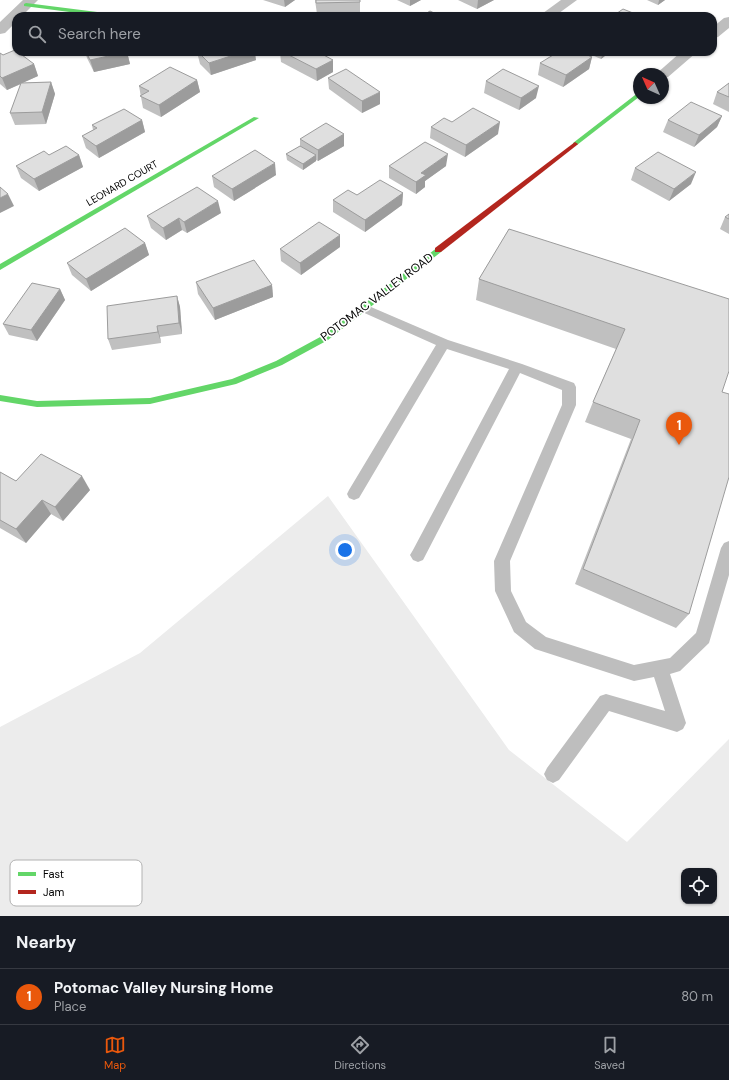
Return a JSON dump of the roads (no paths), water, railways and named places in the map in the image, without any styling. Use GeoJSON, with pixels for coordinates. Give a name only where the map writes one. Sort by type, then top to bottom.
{"type":"FeatureCollection","features":[{"type":"Feature","properties":{"kind":"street"},"geometry":{"type":"LineString","coordinates":[[552,12],[570,0]]}},
{"type":"Feature","properties":{"kind":"street"},"geometry":{"type":"LineString","coordinates":[[19,12],[29,3],[87,12]]}},
{"type":"Feature","properties":{"kind":"street"},"geometry":{"type":"LineString","coordinates":[[0,30],[12,19]]}},
{"type":"Feature","properties":{"kind":"street"},"geometry":{"type":"LineString","coordinates":[[717,31],[729,21]]}},
{"type":"Feature","properties":{"kind":"street"},"geometry":{"type":"LineString","coordinates":[[669,69],[685,56]]}},
{"type":"Feature","properties":{"kind":"street","name":"POTOMAC VALLEY ROAD"},"geometry":{"type":"LineString","coordinates":[[0,398],[37,404],[150,401],[233,382],[279,363],[325,338],[633,99]]}},
{"type":"Feature","properties":{"kind":"street","name":"LEONARD COURT"},"geometry":{"type":"LineString","coordinates":[[0,267],[256,118]]}},
{"type":"Feature","properties":{"kind":"lane"},"geometry":{"type":"LineString","coordinates":[[364,308],[444,343],[517,367],[569,387],[570,405],[502,561],[503,591],[520,627],[541,643],[634,674],[674,665],[703,638],[729,548]]}},
{"type":"Feature","properties":{"kind":"lane"},"geometry":{"type":"LineString","coordinates":[[354,494],[444,343]]}},
{"type":"Feature","properties":{"kind":"lane"},"geometry":{"type":"LineString","coordinates":[[418,555],[517,367]]}},
{"type":"Feature","properties":{"kind":"lane"},"geometry":{"type":"LineString","coordinates":[[553,774],[606,702],[677,723],[660,668]]}},
{"type":"Feature","properties":{"kind":"place","name":"Potomac Valley Nursing Home"},"geometry":{"type":"Point","coordinates":[679,445]}}]}
